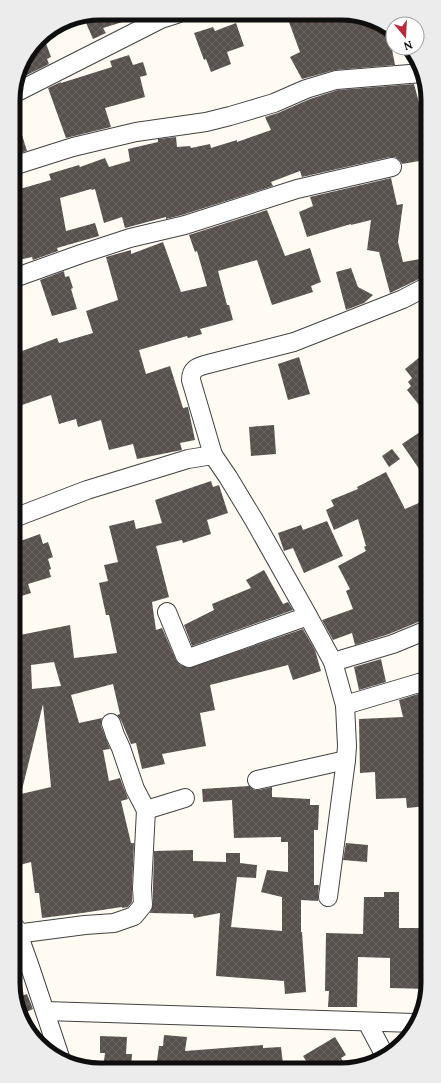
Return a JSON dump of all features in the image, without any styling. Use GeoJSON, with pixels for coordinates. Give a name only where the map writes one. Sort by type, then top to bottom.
{"type":"FeatureCollection","features":[{"type":"Feature","properties":{"kind":"street"},"geometry":{"type":"LineString","coordinates":[[21,90],[160,20]]}},
{"type":"Feature","properties":{"kind":"street"},"geometry":{"type":"LineString","coordinates":[[20,164],[73,147],[136,132],[206,122],[230,116],[274,103],[306,89],[336,80],[416,73]]}},
{"type":"Feature","properties":{"kind":"street"},"geometry":{"type":"LineString","coordinates":[[20,276],[81,254],[123,241],[185,225],[297,189],[392,167]]}},
{"type":"Feature","properties":{"kind":"street"},"geometry":{"type":"LineString","coordinates":[[328,896],[346,760],[347,746],[345,705],[333,662],[246,508],[213,455],[191,380],[191,374],[198,367],[294,342],[395,302],[421,289]]}},
{"type":"Feature","properties":{"kind":"street"},"geometry":{"type":"LineString","coordinates":[[20,516],[87,490],[188,459],[213,455]]}},
{"type":"Feature","properties":{"kind":"street"},"geometry":{"type":"LineString","coordinates":[[167,612],[185,656],[189,658],[308,616]]}},
{"type":"Feature","properties":{"kind":"street"},"geometry":{"type":"LineString","coordinates":[[333,662],[393,644],[421,632]]}},
{"type":"Feature","properties":{"kind":"street"},"geometry":{"type":"LineString","coordinates":[[345,705],[421,684]]}},
{"type":"Feature","properties":{"kind":"street"},"geometry":{"type":"LineString","coordinates":[[20,932],[114,923],[134,916],[143,905],[142,888],[146,810],[135,789],[111,723]]}},
{"type":"Feature","properties":{"kind":"street"},"geometry":{"type":"LineString","coordinates":[[257,780],[346,760]]}},
{"type":"Feature","properties":{"kind":"street"},"geometry":{"type":"LineString","coordinates":[[146,810],[185,798]]}},
{"type":"Feature","properties":{"kind":"street"},"geometry":{"type":"LineString","coordinates":[[20,943],[58,1050]]}},
{"type":"Feature","properties":{"kind":"street"},"geometry":{"type":"LineString","coordinates":[[45,1011],[366,1022],[410,1022]]}},
{"type":"Feature","properties":{"kind":"street"},"geometry":{"type":"LineString","coordinates":[[366,1022],[382,1051]]}},
{"type":"Feature","properties":{"kind":"building"},"geometry":{"type":"Polygon","coordinates":[[[100,20],[129,20],[103,28],[106,33],[93,39],[86,22],[100,20]]]}},
{"type":"Feature","properties":{"kind":"building"},"geometry":{"type":"Polygon","coordinates":[[[288,20],[341,20],[367,24],[385,34],[385,56],[393,56],[395,65],[335,70],[302,79],[290,57],[300,52],[288,20]]]}},
{"type":"Feature","properties":{"kind":"building"},"geometry":{"type":"Polygon","coordinates":[[[236,23],[244,46],[227,52],[231,64],[211,72],[206,59],[204,60],[194,33],[213,27],[215,31],[236,23]]]}},
{"type":"Feature","properties":{"kind":"building"},"geometry":{"type":"Polygon","coordinates":[[[45,41],[51,57],[47,59],[49,64],[24,77],[28,65],[45,41]]]}},
{"type":"Feature","properties":{"kind":"building"},"geometry":{"type":"Polygon","coordinates":[[[129,55],[133,65],[143,62],[147,75],[140,77],[145,97],[105,108],[111,127],[66,138],[48,88],[61,82],[112,67],[110,61],[129,55]]]}},
{"type":"Feature","properties":{"kind":"building"},"geometry":{"type":"Polygon","coordinates":[[[414,84],[421,110],[421,161],[402,164],[395,157],[390,157],[302,177],[300,171],[271,182],[273,186],[182,215],[166,219],[166,217],[125,228],[122,217],[104,223],[95,189],[91,189],[60,198],[66,231],[95,223],[99,236],[57,248],[58,251],[33,260],[32,257],[20,260],[20,189],[51,180],[49,174],[79,165],[80,167],[105,158],[109,167],[130,161],[128,149],[158,142],[158,139],[176,137],[177,147],[190,146],[191,148],[210,144],[211,148],[237,140],[237,142],[271,130],[265,117],[310,99],[338,90],[414,84]]]}},
{"type":"Feature","properties":{"kind":"building"},"geometry":{"type":"Polygon","coordinates":[[[20,129],[27,151],[20,153],[20,129]]]}},
{"type":"Feature","properties":{"kind":"building"},"geometry":{"type":"Polygon","coordinates":[[[391,178],[397,205],[403,204],[398,242],[403,262],[421,259],[421,278],[390,293],[379,252],[367,250],[371,220],[351,224],[307,237],[299,212],[313,206],[310,197],[391,178]]]}},
{"type":"Feature","properties":{"kind":"building"},"geometry":{"type":"Polygon","coordinates":[[[267,210],[285,256],[310,248],[321,282],[311,286],[313,292],[272,305],[257,260],[218,271],[227,305],[229,305],[233,320],[200,329],[202,334],[188,338],[187,336],[139,350],[146,374],[170,366],[183,408],[188,407],[195,440],[180,443],[182,450],[137,459],[133,444],[109,450],[101,420],[78,427],[76,419],[59,424],[51,395],[22,405],[20,400],[20,352],[57,338],[59,343],[93,333],[86,311],[118,300],[106,257],[131,250],[131,254],[163,242],[181,292],[207,286],[197,251],[195,252],[189,235],[267,210]]]}},
{"type":"Feature","properties":{"kind":"building"},"geometry":{"type":"Polygon","coordinates":[[[351,268],[358,287],[373,295],[364,303],[346,310],[336,272],[351,268]]]}},
{"type":"Feature","properties":{"kind":"building"},"geometry":{"type":"Polygon","coordinates":[[[64,271],[65,277],[69,276],[77,309],[52,316],[40,280],[64,271]]]}},
{"type":"Feature","properties":{"kind":"building"},"geometry":{"type":"Polygon","coordinates":[[[421,356],[421,403],[419,405],[407,390],[411,386],[408,382],[412,378],[405,369],[421,356]]]}},
{"type":"Feature","properties":{"kind":"building"},"geometry":{"type":"Polygon","coordinates":[[[299,357],[310,394],[288,400],[278,364],[299,357]]]}},
{"type":"Feature","properties":{"kind":"building"},"geometry":{"type":"Polygon","coordinates":[[[274,425],[276,454],[251,456],[249,427],[274,425]]]}},
{"type":"Feature","properties":{"kind":"building"},"geometry":{"type":"Polygon","coordinates":[[[421,431],[421,472],[402,444],[421,431]]]}},
{"type":"Feature","properties":{"kind":"building"},"geometry":{"type":"Polygon","coordinates":[[[392,449],[400,459],[389,467],[382,456],[392,449]]]}},
{"type":"Feature","properties":{"kind":"building"},"geometry":{"type":"Polygon","coordinates":[[[386,472],[405,509],[421,502],[421,621],[389,634],[355,645],[352,633],[333,640],[322,620],[353,609],[346,591],[350,589],[338,566],[366,551],[364,547],[366,546],[358,519],[334,530],[326,510],[334,506],[331,500],[358,489],[357,487],[386,472]]]}},
{"type":"Feature","properties":{"kind":"building"},"geometry":{"type":"Polygon","coordinates":[[[211,481],[213,487],[219,485],[228,513],[207,520],[211,534],[183,543],[182,540],[156,546],[169,597],[152,602],[156,630],[162,628],[176,660],[180,665],[189,668],[303,629],[315,650],[321,671],[293,680],[288,665],[210,685],[215,710],[200,713],[206,746],[162,754],[165,764],[142,769],[136,743],[131,744],[121,720],[117,715],[120,714],[113,684],[71,695],[79,723],[102,718],[101,726],[110,749],[103,750],[109,781],[120,778],[128,799],[121,801],[131,843],[134,843],[132,902],[128,907],[42,918],[39,893],[35,893],[31,862],[20,865],[20,635],[70,625],[74,658],[117,653],[109,615],[106,615],[99,583],[108,581],[104,565],[118,562],[109,526],[134,520],[136,529],[162,523],[155,500],[211,481]],[[54,662],[31,665],[32,689],[61,686],[54,662]],[[43,704],[21,794],[51,787],[43,704]]]}},
{"type":"Feature","properties":{"kind":"building"},"geometry":{"type":"Polygon","coordinates":[[[327,521],[343,556],[304,573],[293,548],[284,551],[278,533],[301,525],[303,530],[327,521]]]}},
{"type":"Feature","properties":{"kind":"building"},"geometry":{"type":"Polygon","coordinates":[[[40,534],[43,544],[48,542],[53,557],[48,559],[51,569],[49,570],[51,577],[28,584],[31,593],[20,596],[20,541],[40,534]]]}},
{"type":"Feature","properties":{"kind":"building"},"geometry":{"type":"Polygon","coordinates":[[[264,570],[283,604],[288,602],[293,610],[192,646],[184,625],[214,610],[212,604],[251,588],[246,580],[264,570]]]}},
{"type":"Feature","properties":{"kind":"building"},"geometry":{"type":"Polygon","coordinates":[[[381,659],[386,682],[359,690],[354,667],[381,659]]]}},
{"type":"Feature","properties":{"kind":"building"},"geometry":{"type":"Polygon","coordinates":[[[421,693],[421,807],[407,808],[406,798],[376,799],[375,772],[360,773],[359,719],[403,717],[399,700],[421,693]]]}},
{"type":"Feature","properties":{"kind":"building"},"geometry":{"type":"Polygon","coordinates":[[[249,786],[254,790],[272,787],[272,797],[310,799],[310,805],[319,805],[318,830],[314,830],[314,885],[319,885],[318,901],[301,900],[301,932],[306,992],[285,994],[284,981],[216,976],[220,913],[194,918],[193,914],[150,913],[153,904],[154,851],[193,850],[193,861],[226,862],[226,853],[240,853],[240,863],[257,865],[256,878],[237,877],[231,927],[282,931],[282,897],[261,892],[267,870],[288,872],[288,842],[281,842],[281,837],[234,838],[232,800],[203,802],[202,789],[249,786]]]}},
{"type":"Feature","properties":{"kind":"building"},"geometry":{"type":"Polygon","coordinates":[[[346,843],[368,845],[367,862],[343,860],[346,843]]]}},
{"type":"Feature","properties":{"kind":"building"},"geometry":{"type":"Polygon","coordinates":[[[384,892],[399,892],[399,928],[421,928],[421,989],[390,988],[390,958],[358,957],[357,1007],[328,1007],[329,991],[325,991],[326,933],[363,934],[364,897],[384,897],[384,892]]]}},
{"type":"Feature","properties":{"kind":"building"},"geometry":{"type":"Polygon","coordinates":[[[27,994],[33,1009],[26,1012],[22,996],[27,994]]]}},
{"type":"Feature","properties":{"kind":"building"},"geometry":{"type":"Polygon","coordinates":[[[164,1035],[187,1037],[185,1051],[263,1045],[263,1048],[281,1047],[283,1063],[157,1063],[159,1046],[163,1046],[164,1035]]]}},
{"type":"Feature","properties":{"kind":"building"},"geometry":{"type":"Polygon","coordinates":[[[100,1036],[127,1037],[126,1054],[132,1054],[131,1063],[111,1063],[111,1061],[104,1061],[105,1053],[100,1053],[100,1036]]]}},
{"type":"Feature","properties":{"kind":"building"},"geometry":{"type":"Polygon","coordinates":[[[335,1037],[346,1055],[341,1058],[344,1063],[341,1063],[307,1063],[303,1056],[335,1037]]]}}]}
